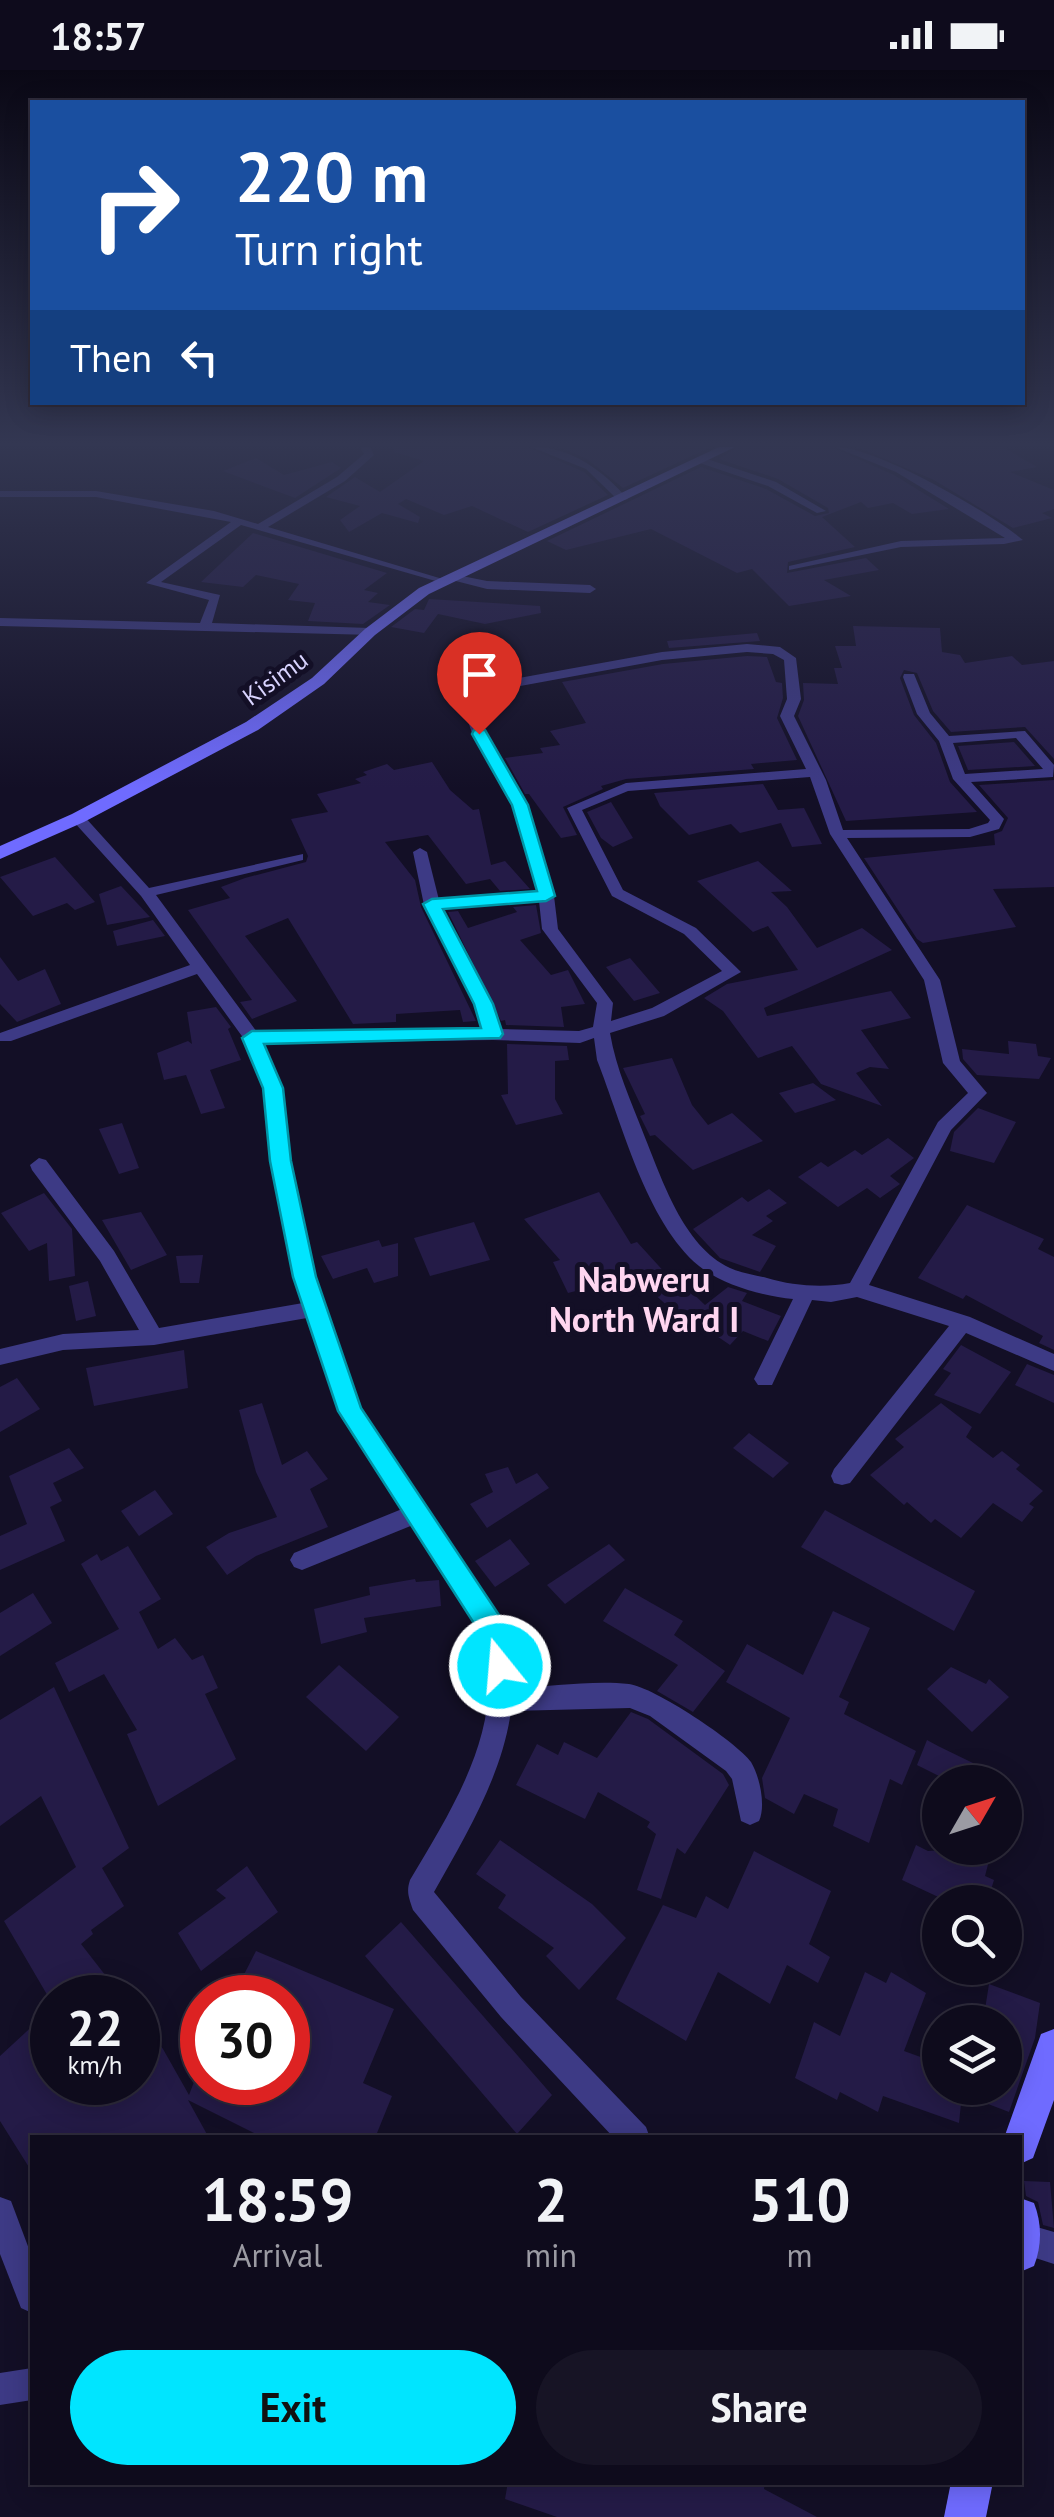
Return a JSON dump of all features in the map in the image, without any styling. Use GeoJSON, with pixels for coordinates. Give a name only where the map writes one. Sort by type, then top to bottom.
{"type":"FeatureCollection","features":[{"type":"Feature","properties":{"kind":"street"},"geometry":{"type":"LineString","coordinates":[[184,561],[152,584],[216,598],[204,628]]}},
{"type":"Feature","properties":{"kind":"street"},"geometry":{"type":"LineString","coordinates":[[381,561],[447,579],[488,585],[590,589]]}},
{"type":"Feature","properties":{"kind":"street","name":"Kisimu"},"geometry":{"type":"LineString","coordinates":[[0,853],[78,818],[252,726],[318,681],[409,600],[486,561]]}},
{"type":"Feature","properties":{"kind":"street"},"geometry":{"type":"LineString","coordinates":[[793,568],[824,561]]}},
{"type":"Feature","properties":{"kind":"street"},"geometry":{"type":"LineString","coordinates":[[0,622],[370,632]]}},
{"type":"Feature","properties":{"kind":"street"},"geometry":{"type":"LineString","coordinates":[[857,1288],[944,1126],[978,1092],[952,1064],[932,980],[837,834],[816,772],[787,716],[794,700],[790,658],[776,650],[746,648],[662,656],[464,692],[479,734],[520,805],[546,896],[550,929],[605,1003],[601,1032],[606,1060],[658,1194],[682,1234],[703,1259],[724,1273],[760,1286],[804,1294],[857,1288],[963,1323],[1054,1363]]}},
{"type":"Feature","properties":{"kind":"street"},"geometry":{"type":"LineString","coordinates":[[837,834],[986,831],[997,819],[960,779],[946,740],[924,714],[908,677]]}},
{"type":"Feature","properties":{"kind":"street"},"geometry":{"type":"LineString","coordinates":[[946,740],[1020,734],[1053,774],[960,779]]}},
{"type":"Feature","properties":{"kind":"street"},"geometry":{"type":"LineString","coordinates":[[252,1038],[493,1034],[580,1037],[658,1012],[733,972],[690,931],[618,893],[574,808],[626,787],[816,772]]}},
{"type":"Feature","properties":{"kind":"street"},"geometry":{"type":"LineString","coordinates":[[78,818],[146,893],[252,1038],[273,1088],[281,1161],[314,1308],[350,1411],[489,1624],[500,1666],[502,1700],[498,1728],[450,1837],[420,1890],[422,1900],[511,2007],[633,2135]]}},
{"type":"Feature","properties":{"kind":"street"},"geometry":{"type":"LineString","coordinates":[[420,852],[432,904],[483,1004],[493,1034]]}},
{"type":"Feature","properties":{"kind":"street"},"geometry":{"type":"LineString","coordinates":[[146,893],[298,857]]}},
{"type":"Feature","properties":{"kind":"street"},"geometry":{"type":"LineString","coordinates":[[432,904],[546,896]]}},
{"type":"Feature","properties":{"kind":"street"},"geometry":{"type":"LineString","coordinates":[[5,1037],[200,968]]}},
{"type":"Feature","properties":{"kind":"street"},"geometry":{"type":"LineString","coordinates":[[40,1165],[107,1256],[154,1336]]}},
{"type":"Feature","properties":{"kind":"street"},"geometry":{"type":"LineString","coordinates":[[765,1379],[804,1294]]}},
{"type":"Feature","properties":{"kind":"street"},"geometry":{"type":"LineString","coordinates":[[0,1357],[63,1342],[154,1336],[314,1308]]}},
{"type":"Feature","properties":{"kind":"street"},"geometry":{"type":"LineString","coordinates":[[842,1476],[963,1323]]}},
{"type":"Feature","properties":{"kind":"street"},"geometry":{"type":"LineString","coordinates":[[302,1560],[417,1514]]}},
{"type":"Feature","properties":{"kind":"street"},"geometry":{"type":"LineString","coordinates":[[502,1700],[632,1696],[659,1708],[735,1762],[744,1774],[750,1812]]}},
{"type":"Feature","properties":{"kind":"street"},"geometry":{"type":"LineString","coordinates":[[1022,2139],[1054,2047]]}},
{"type":"Feature","properties":{"kind":"street"},"geometry":{"type":"LineString","coordinates":[[0,2212],[30,2292]]}},
{"type":"Feature","properties":{"kind":"street"},"geometry":{"type":"LineString","coordinates":[[0,2389],[30,2384]]}},
{"type":"Feature","properties":{"kind":"street"},"geometry":{"type":"LineString","coordinates":[[965,2517],[971,2485]]}},
{"type":"Feature","properties":{"kind":"building"},"geometry":{"type":"Polygon","coordinates":[[[223,561],[347,561],[387,573],[364,590],[378,593],[368,602],[390,605],[363,624],[308,621],[315,603],[288,600],[299,584],[256,575],[243,587],[201,582],[223,561]]]}},
{"type":"Feature","properties":{"kind":"building"},"geometry":{"type":"Polygon","coordinates":[[[714,561],[792,561],[788,562],[787,573],[869,561],[879,570],[824,580],[851,596],[789,606],[752,569],[737,573],[714,561]]]}},
{"type":"Feature","properties":{"kind":"building"},"geometry":{"type":"Polygon","coordinates":[[[429,599],[540,606],[541,613],[485,624],[438,614],[424,633],[391,627],[415,609],[424,610],[429,599]]]}},
{"type":"Feature","properties":{"kind":"building"},"geometry":{"type":"Polygon","coordinates":[[[853,626],[940,628],[942,652],[960,655],[965,663],[1012,656],[1022,665],[1054,661],[1054,759],[1025,727],[951,732],[933,711],[917,673],[904,670],[900,678],[914,715],[936,743],[950,782],[977,812],[846,821],[798,716],[804,700],[803,683],[838,684],[834,668],[842,668],[835,646],[856,646],[853,626]]]}},
{"type":"Feature","properties":{"kind":"building"},"geometry":{"type":"Polygon","coordinates":[[[757,633],[760,641],[669,648],[667,641],[757,633]]]}},
{"type":"Feature","properties":{"kind":"building"},"geometry":{"type":"Polygon","coordinates":[[[767,657],[776,682],[782,683],[783,698],[777,718],[797,760],[751,764],[754,769],[626,779],[601,786],[603,789],[563,807],[577,835],[561,838],[529,794],[525,794],[505,758],[543,753],[540,748],[560,745],[550,731],[586,723],[562,682],[663,664],[767,657]]]}},
{"type":"Feature","properties":{"kind":"building"},"geometry":{"type":"Polygon","coordinates":[[[1014,742],[1035,766],[968,770],[958,746],[1014,742]]]}},
{"type":"Feature","properties":{"kind":"building"},"geometry":{"type":"Polygon","coordinates":[[[432,762],[450,790],[473,810],[479,809],[491,865],[505,861],[530,889],[500,891],[490,879],[466,884],[428,835],[385,842],[415,880],[421,907],[476,1021],[463,1022],[460,1010],[396,1014],[396,1022],[353,1024],[288,918],[245,936],[297,1001],[252,1019],[240,1002],[252,1000],[188,910],[230,898],[221,887],[306,862],[308,856],[291,819],[328,812],[317,794],[361,783],[355,779],[367,775],[363,772],[387,764],[394,770],[432,762]]]}},
{"type":"Feature","properties":{"kind":"building"},"geometry":{"type":"Polygon","coordinates":[[[1054,780],[1054,887],[993,889],[1016,927],[923,943],[917,939],[864,858],[995,845],[994,834],[1002,831],[1008,818],[979,785],[1054,780]]]}},
{"type":"Feature","properties":{"kind":"building"},"geometry":{"type":"Polygon","coordinates":[[[763,784],[778,810],[804,808],[822,844],[792,847],[781,823],[740,833],[731,824],[689,835],[660,806],[654,793],[763,784]]]}},
{"type":"Feature","properties":{"kind":"building"},"geometry":{"type":"Polygon","coordinates":[[[611,802],[633,838],[613,847],[601,838],[587,812],[611,802]]]}},
{"type":"Feature","properties":{"kind":"building"},"geometry":{"type":"Polygon","coordinates":[[[55,857],[95,902],[75,910],[67,903],[33,916],[0,877],[55,857]]]}},
{"type":"Feature","properties":{"kind":"building"},"geometry":{"type":"Polygon","coordinates":[[[758,861],[792,891],[771,892],[817,948],[862,928],[892,950],[764,1008],[767,1016],[891,991],[911,1018],[861,1030],[889,1069],[870,1067],[856,1073],[882,1106],[821,1084],[792,1046],[758,1058],[723,1011],[704,998],[727,984],[798,970],[768,926],[753,932],[697,881],[758,861]]]}},
{"type":"Feature","properties":{"kind":"building"},"geometry":{"type":"Polygon","coordinates":[[[121,886],[150,917],[107,925],[99,894],[121,886]]]}},
{"type":"Feature","properties":{"kind":"building"},"geometry":{"type":"Polygon","coordinates":[[[536,905],[541,933],[520,940],[551,975],[568,970],[585,1004],[561,1007],[564,1027],[506,1025],[505,1020],[501,1021],[448,912],[458,911],[468,928],[517,912],[513,907],[536,905]]]}},
{"type":"Feature","properties":{"kind":"building"},"geometry":{"type":"Polygon","coordinates":[[[153,920],[165,936],[117,946],[113,931],[153,920]]]}},
{"type":"Feature","properties":{"kind":"building"},"geometry":{"type":"Polygon","coordinates":[[[0,957],[18,981],[45,969],[61,1004],[17,1022],[0,1004],[0,957]]]}},
{"type":"Feature","properties":{"kind":"building"},"geometry":{"type":"Polygon","coordinates":[[[630,958],[660,993],[634,1001],[606,967],[630,958]]]}},
{"type":"Feature","properties":{"kind":"building"},"geometry":{"type":"Polygon","coordinates":[[[216,1007],[231,1027],[228,1029],[241,1060],[210,1070],[225,1108],[201,1114],[186,1075],[164,1080],[157,1053],[188,1041],[192,1044],[187,1012],[216,1007]]]}},
{"type":"Feature","properties":{"kind":"building"},"geometry":{"type":"Polygon","coordinates":[[[1008,1041],[1036,1044],[1038,1056],[1051,1058],[1039,1079],[977,1075],[963,1059],[962,1049],[1009,1054],[1008,1041]]]}},
{"type":"Feature","properties":{"kind":"building"},"geometry":{"type":"Polygon","coordinates":[[[507,1044],[567,1046],[569,1060],[555,1061],[555,1099],[563,1114],[516,1125],[501,1095],[508,1094],[507,1044]]]}},
{"type":"Feature","properties":{"kind":"building"},"geometry":{"type":"Polygon","coordinates":[[[672,1058],[692,1105],[708,1125],[732,1113],[763,1141],[693,1170],[655,1135],[650,1136],[640,1116],[645,1114],[623,1068],[672,1058]]]}},
{"type":"Feature","properties":{"kind":"building"},"geometry":{"type":"Polygon","coordinates":[[[813,1083],[836,1100],[795,1113],[779,1093],[813,1083]]]}},
{"type":"Feature","properties":{"kind":"building"},"geometry":{"type":"Polygon","coordinates":[[[978,1108],[1016,1122],[994,1163],[950,1151],[954,1132],[978,1108]]]}},
{"type":"Feature","properties":{"kind":"building"},"geometry":{"type":"Polygon","coordinates":[[[122,1123],[139,1168],[119,1174],[99,1129],[122,1123]]]}},
{"type":"Feature","properties":{"kind":"building"},"geometry":{"type":"Polygon","coordinates":[[[888,1138],[914,1158],[890,1176],[900,1184],[880,1198],[867,1188],[838,1207],[798,1177],[821,1162],[828,1167],[855,1150],[862,1155],[888,1138]]]}},
{"type":"Feature","properties":{"kind":"building"},"geometry":{"type":"Polygon","coordinates":[[[769,1189],[787,1203],[766,1216],[773,1221],[752,1235],[776,1246],[760,1272],[720,1258],[693,1229],[742,1197],[748,1202],[769,1189]]]}},
{"type":"Feature","properties":{"kind":"building"},"geometry":{"type":"Polygon","coordinates":[[[599,1192],[631,1244],[637,1242],[678,1287],[683,1284],[705,1305],[728,1287],[747,1293],[742,1301],[781,1316],[768,1341],[743,1331],[730,1345],[677,1309],[673,1311],[639,1280],[612,1291],[607,1283],[568,1293],[553,1262],[560,1260],[524,1219],[599,1192]]]}},
{"type":"Feature","properties":{"kind":"building"},"geometry":{"type":"Polygon","coordinates":[[[44,1193],[72,1229],[75,1276],[49,1281],[47,1243],[29,1251],[1,1213],[44,1193]]]}},
{"type":"Feature","properties":{"kind":"building"},"geometry":{"type":"Polygon","coordinates":[[[967,1205],[1044,1239],[1038,1249],[1054,1257],[1054,1350],[1039,1343],[1043,1336],[966,1295],[963,1299],[918,1278],[967,1205]]]}},
{"type":"Feature","properties":{"kind":"building"},"geometry":{"type":"Polygon","coordinates":[[[141,1212],[167,1255],[131,1270],[102,1220],[141,1212]]]}},
{"type":"Feature","properties":{"kind":"building"},"geometry":{"type":"Polygon","coordinates":[[[474,1222],[490,1260],[430,1276],[414,1238],[474,1222]]]}},
{"type":"Feature","properties":{"kind":"building"},"geometry":{"type":"Polygon","coordinates":[[[379,1240],[382,1247],[398,1243],[398,1276],[374,1283],[367,1268],[333,1279],[321,1256],[379,1240]]]}},
{"type":"Feature","properties":{"kind":"building"},"geometry":{"type":"Polygon","coordinates":[[[203,1255],[199,1283],[180,1283],[176,1256],[203,1255]]]}},
{"type":"Feature","properties":{"kind":"building"},"geometry":{"type":"Polygon","coordinates":[[[88,1281],[96,1316],[76,1321],[69,1286],[88,1281]]]}},
{"type":"Feature","properties":{"kind":"building"},"geometry":{"type":"Polygon","coordinates":[[[961,1345],[1011,1372],[980,1414],[934,1395],[951,1373],[943,1369],[961,1345]]]}},
{"type":"Feature","properties":{"kind":"building"},"geometry":{"type":"Polygon","coordinates":[[[184,1350],[188,1388],[94,1406],[86,1368],[184,1350]]]}},
{"type":"Feature","properties":{"kind":"building"},"geometry":{"type":"Polygon","coordinates":[[[1027,1364],[1054,1375],[1054,1403],[1015,1385],[1027,1364]]]}},
{"type":"Feature","properties":{"kind":"building"},"geometry":{"type":"Polygon","coordinates":[[[17,1378],[40,1409],[0,1432],[0,1387],[17,1378]]]}},
{"type":"Feature","properties":{"kind":"building"},"geometry":{"type":"Polygon","coordinates":[[[262,1403],[282,1465],[307,1451],[328,1479],[310,1489],[328,1527],[256,1556],[227,1575],[206,1547],[229,1533],[277,1517],[256,1472],[239,1410],[262,1403]]]}},
{"type":"Feature","properties":{"kind":"building"},"geometry":{"type":"Polygon","coordinates":[[[941,1403],[972,1427],[966,1437],[993,1458],[1002,1451],[1020,1465],[1016,1469],[1043,1491],[1029,1504],[1034,1507],[1022,1522],[993,1503],[961,1538],[935,1519],[931,1523],[907,1502],[904,1505],[870,1475],[904,1447],[895,1439],[941,1403]]]}},
{"type":"Feature","properties":{"kind":"building"},"geometry":{"type":"Polygon","coordinates":[[[749,1433],[789,1463],[773,1478],[733,1448],[749,1433]]]}},
{"type":"Feature","properties":{"kind":"building"},"geometry":{"type":"Polygon","coordinates":[[[69,1448],[84,1468],[53,1483],[62,1501],[50,1507],[65,1541],[0,1570],[0,1536],[27,1524],[9,1476],[69,1448]]]}},
{"type":"Feature","properties":{"kind":"building"},"geometry":{"type":"Polygon","coordinates":[[[508,1467],[516,1484],[537,1473],[549,1488],[487,1528],[470,1504],[493,1492],[485,1474],[508,1467]]]}},
{"type":"Feature","properties":{"kind":"building"},"geometry":{"type":"Polygon","coordinates":[[[155,1490],[173,1514],[139,1536],[121,1511],[155,1490]]]}},
{"type":"Feature","properties":{"kind":"building"},"geometry":{"type":"Polygon","coordinates":[[[825,1510],[975,1591],[954,1631],[801,1547],[825,1510]]]}},
{"type":"Feature","properties":{"kind":"building"},"geometry":{"type":"Polygon","coordinates":[[[510,1539],[530,1564],[495,1587],[475,1561],[510,1539]]]}},
{"type":"Feature","properties":{"kind":"building"},"geometry":{"type":"Polygon","coordinates":[[[609,1544],[625,1560],[565,1604],[547,1585],[609,1544]]]}},
{"type":"Feature","properties":{"kind":"building"},"geometry":{"type":"Polygon","coordinates":[[[128,1546],[161,1599],[139,1612],[158,1649],[175,1638],[192,1660],[203,1655],[218,1688],[205,1694],[236,1759],[158,1806],[127,1734],[137,1730],[104,1674],[69,1692],[55,1663],[119,1629],[81,1564],[97,1554],[101,1561],[128,1546]]]}},
{"type":"Feature","properties":{"kind":"building"},"geometry":{"type":"Polygon","coordinates":[[[415,1579],[439,1580],[441,1606],[364,1618],[367,1632],[321,1644],[314,1609],[370,1595],[369,1587],[415,1579]]]}},
{"type":"Feature","properties":{"kind":"building"},"geometry":{"type":"Polygon","coordinates":[[[625,1588],[683,1621],[674,1635],[725,1671],[693,1712],[657,1691],[678,1665],[603,1621],[625,1588]]]}},
{"type":"Feature","properties":{"kind":"building"},"geometry":{"type":"Polygon","coordinates":[[[33,1593],[52,1623],[0,1656],[0,1613],[33,1593]]]}},
{"type":"Feature","properties":{"kind":"building"},"geometry":{"type":"Polygon","coordinates":[[[833,1611],[870,1628],[839,1697],[849,1702],[844,1714],[916,1751],[902,1785],[890,1779],[869,1843],[833,1826],[838,1809],[804,1794],[794,1814],[765,1798],[762,1778],[790,1718],[726,1682],[747,1644],[803,1675],[833,1611]]]}},
{"type":"Feature","properties":{"kind":"building"},"geometry":{"type":"Polygon","coordinates":[[[339,1665],[399,1717],[366,1751],[306,1697],[339,1665]]]}},
{"type":"Feature","properties":{"kind":"building"},"geometry":{"type":"Polygon","coordinates":[[[951,1667],[986,1684],[989,1679],[1009,1697],[972,1732],[927,1689],[951,1667]]]}},
{"type":"Feature","properties":{"kind":"building"},"geometry":{"type":"Polygon","coordinates":[[[54,1687],[129,1848],[102,1868],[124,1906],[91,1930],[93,1934],[81,1944],[105,1975],[36,1975],[4,1921],[76,1867],[41,1796],[0,1826],[0,1720],[54,1687]]]}},
{"type":"Feature","properties":{"kind":"building"},"geometry":{"type":"Polygon","coordinates":[[[631,1712],[648,1719],[723,1774],[729,1785],[685,1854],[677,1848],[661,1899],[637,1890],[656,1834],[647,1827],[650,1822],[598,1792],[585,1819],[516,1785],[537,1744],[558,1755],[564,1742],[597,1758],[631,1712]]]}},
{"type":"Feature","properties":{"kind":"building"},"geometry":{"type":"Polygon","coordinates":[[[927,1740],[978,1765],[922,1768],[917,1765],[927,1740]]]}},
{"type":"Feature","properties":{"kind":"building"},"geometry":{"type":"Polygon","coordinates":[[[500,1840],[592,1904],[626,1938],[579,1990],[546,1956],[554,1948],[498,1908],[506,1895],[476,1874],[500,1840]]]}},
{"type":"Feature","properties":{"kind":"building"},"geometry":{"type":"Polygon","coordinates":[[[916,1845],[922,1848],[922,1865],[988,1865],[985,1876],[994,1880],[992,1885],[922,1885],[922,1889],[902,1880],[916,1845]]]}},
{"type":"Feature","properties":{"kind":"building"},"geometry":{"type":"Polygon","coordinates":[[[754,1851],[831,1891],[809,1944],[830,1957],[818,1983],[787,1965],[770,2004],[718,1972],[686,2041],[616,1999],[663,1905],[696,1918],[706,1896],[728,1909],[754,1851]]]}},
{"type":"Feature","properties":{"kind":"building"},"geometry":{"type":"Polygon","coordinates":[[[247,1866],[278,1912],[201,1971],[178,1933],[226,1898],[216,1890],[247,1866]]]}},
{"type":"Feature","properties":{"kind":"building"},"geometry":{"type":"Polygon","coordinates":[[[401,1922],[552,2095],[517,2134],[365,1956],[401,1922]]]}},
{"type":"Feature","properties":{"kind":"building"},"geometry":{"type":"Polygon","coordinates":[[[256,1951],[394,2009],[363,2083],[392,2096],[376,2135],[258,2135],[198,2105],[310,2105],[310,1975],[244,1975],[256,1951]]]}},
{"type":"Feature","properties":{"kind":"building"},"geometry":{"type":"Polygon","coordinates":[[[865,1972],[886,1983],[891,1972],[926,1993],[904,2051],[922,2058],[922,2105],[961,2105],[959,2123],[883,2096],[878,2112],[840,2092],[837,2100],[795,2078],[814,2022],[840,2036],[865,1972]]]}},
{"type":"Feature","properties":{"kind":"building"},"geometry":{"type":"Polygon","coordinates":[[[989,1985],[1040,2003],[1035,2038],[1022,2075],[1022,2005],[986,2005],[989,1985]]]}},
{"type":"Feature","properties":{"kind":"building"},"geometry":{"type":"Polygon","coordinates":[[[30,2028],[30,2105],[160,2105],[160,2045],[180,2079],[180,2105],[191,2105],[207,2135],[30,2135],[30,2169],[0,2121],[0,2056],[30,2028]]]}},
{"type":"Feature","properties":{"kind":"building"},"geometry":{"type":"Polygon","coordinates":[[[991,2105],[1011,2105],[1009,2112],[991,2105]]]}},
{"type":"Feature","properties":{"kind":"building"},"geometry":{"type":"Polygon","coordinates":[[[1024,2181],[1050,2182],[1054,2228],[1043,2225],[1038,2202],[1026,2196],[1024,2181]]]}},
{"type":"Feature","properties":{"kind":"building"},"geometry":{"type":"Polygon","coordinates":[[[507,2485],[765,2485],[764,2489],[817,2517],[557,2517],[505,2499],[507,2485]]]}},
{"type":"Feature","properties":{"kind":"district","name":"Nabweru North Ward I"},"geometry":{"type":"Point","coordinates":[644,1300]}},
{"type":"Feature","properties":{"kind":"route"},"geometry":{"type":"LineString","coordinates":[[479,734],[520,805],[546,896],[432,904],[483,1004],[493,1034],[252,1038],[273,1088],[281,1161],[305,1277],[350,1411],[489,1624],[500,1666]]}}]}
